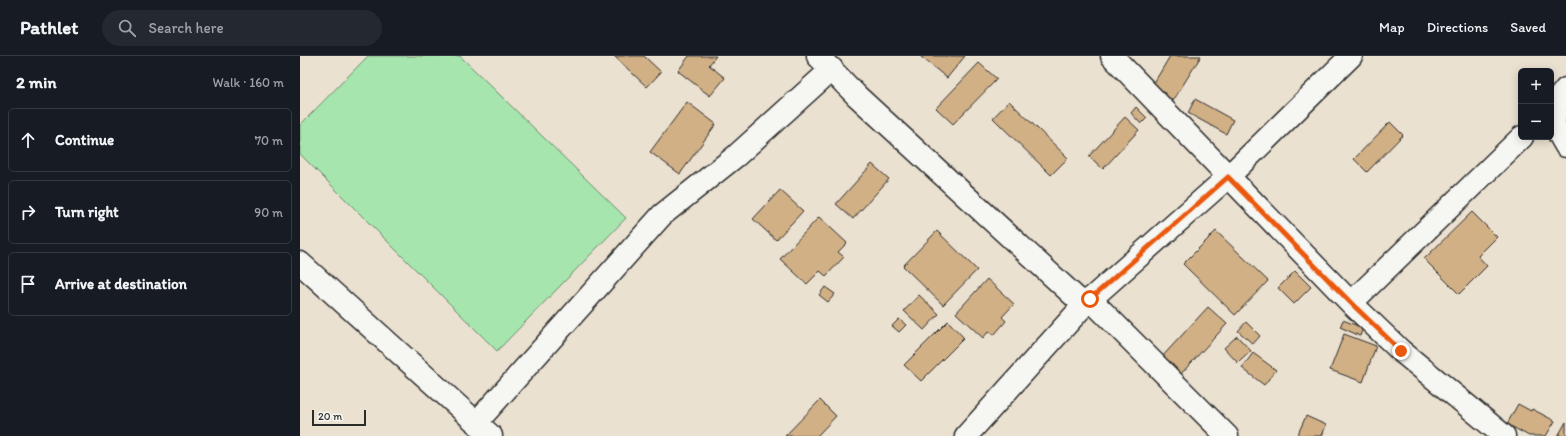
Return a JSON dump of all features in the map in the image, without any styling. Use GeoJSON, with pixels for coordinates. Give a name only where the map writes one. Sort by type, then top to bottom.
{"type":"FeatureCollection","features":[{"type":"Feature","properties":{"kind":"street"},"geometry":{"type":"LineString","coordinates":[[1112,56],[1351,303],[1401,351],[1504,436]]}},
{"type":"Feature","properties":{"kind":"street"},"geometry":{"type":"LineString","coordinates":[[966,436],[1087,302],[1228,177],[1351,56]]}},
{"type":"Feature","properties":{"kind":"street"},"geometry":{"type":"LineString","coordinates":[[301,267],[484,429],[662,215],[736,156],[825,63],[857,96],[1087,302],[1227,436]]}},
{"type":"Feature","properties":{"kind":"street"},"geometry":{"type":"LineString","coordinates":[[1554,120],[1557,100],[1566,89]]}},
{"type":"Feature","properties":{"kind":"street"},"geometry":{"type":"LineString","coordinates":[[1554,128],[1566,146]]}},
{"type":"Feature","properties":{"kind":"street"},"geometry":{"type":"LineString","coordinates":[[1351,303],[1519,140]]}},
{"type":"Feature","properties":{"kind":"green space"},"geometry":{"type":"Polygon","coordinates":[[[368,56],[460,56],[626,218],[497,351],[300,154],[300,125],[368,56]]]}},
{"type":"Feature","properties":{"kind":"building"},"geometry":{"type":"Polygon","coordinates":[[[614,56],[644,56],[661,72],[647,87],[614,56]]]}},
{"type":"Feature","properties":{"kind":"building"},"geometry":{"type":"Polygon","coordinates":[[[689,56],[716,56],[709,65],[725,78],[710,96],[678,71],[689,56]]]}},
{"type":"Feature","properties":{"kind":"building"},"geometry":{"type":"Polygon","coordinates":[[[920,56],[965,56],[947,78],[920,56]]]}},
{"type":"Feature","properties":{"kind":"building"},"geometry":{"type":"Polygon","coordinates":[[[1170,56],[1201,56],[1173,101],[1151,88],[1170,56]]]}},
{"type":"Feature","properties":{"kind":"building"},"geometry":{"type":"Polygon","coordinates":[[[979,63],[997,79],[953,124],[936,108],[979,63]]]}},
{"type":"Feature","properties":{"kind":"building"},"geometry":{"type":"Polygon","coordinates":[[[1195,99],[1233,120],[1226,134],[1188,113],[1195,99]]]}},
{"type":"Feature","properties":{"kind":"building"},"geometry":{"type":"Polygon","coordinates":[[[1009,101],[1068,158],[1051,175],[993,118],[1009,101]]]}},
{"type":"Feature","properties":{"kind":"building"},"geometry":{"type":"Polygon","coordinates":[[[687,102],[716,124],[680,174],[650,152],[687,102]]]}},
{"type":"Feature","properties":{"kind":"building"},"geometry":{"type":"Polygon","coordinates":[[[1136,107],[1147,118],[1141,124],[1131,113],[1136,107]]]}},
{"type":"Feature","properties":{"kind":"building"},"geometry":{"type":"Polygon","coordinates":[[[1125,117],[1139,130],[1103,169],[1089,156],[1125,117]]]}},
{"type":"Feature","properties":{"kind":"building"},"geometry":{"type":"Polygon","coordinates":[[[1390,122],[1403,135],[1367,172],[1354,159],[1390,122]]]}},
{"type":"Feature","properties":{"kind":"building"},"geometry":{"type":"Polygon","coordinates":[[[872,164],[889,179],[853,219],[836,204],[872,164]]]}},
{"type":"Feature","properties":{"kind":"building"},"geometry":{"type":"Polygon","coordinates":[[[780,190],[803,211],[776,240],[753,219],[780,190]]]}},
{"type":"Feature","properties":{"kind":"building"},"geometry":{"type":"Polygon","coordinates":[[[1472,212],[1497,237],[1478,256],[1487,266],[1459,294],[1424,259],[1472,212]]]}},
{"type":"Feature","properties":{"kind":"building"},"geometry":{"type":"Polygon","coordinates":[[[819,217],[847,243],[838,252],[844,257],[826,276],[820,271],[807,284],[780,259],[819,217]]]}},
{"type":"Feature","properties":{"kind":"building"},"geometry":{"type":"Polygon","coordinates":[[[937,231],[977,270],[943,305],[903,266],[937,231]]]}},
{"type":"Feature","properties":{"kind":"building"},"geometry":{"type":"Polygon","coordinates":[[[1216,231],[1268,281],[1235,315],[1183,264],[1216,231]]]}},
{"type":"Feature","properties":{"kind":"building"},"geometry":{"type":"Polygon","coordinates":[[[1295,271],[1311,287],[1294,304],[1278,288],[1295,271]]]}},
{"type":"Feature","properties":{"kind":"building"},"geometry":{"type":"Polygon","coordinates":[[[987,279],[1014,304],[1002,317],[1006,321],[994,335],[989,331],[983,338],[956,313],[987,279]]]}},
{"type":"Feature","properties":{"kind":"building"},"geometry":{"type":"Polygon","coordinates":[[[825,287],[835,294],[828,302],[819,295],[825,287]]]}},
{"type":"Feature","properties":{"kind":"building"},"geometry":{"type":"Polygon","coordinates":[[[919,295],[939,314],[924,330],[904,311],[919,295]]]}},
{"type":"Feature","properties":{"kind":"building"},"geometry":{"type":"Polygon","coordinates":[[[1208,307],[1227,324],[1179,376],[1160,359],[1208,307]]]}},
{"type":"Feature","properties":{"kind":"building"},"geometry":{"type":"Polygon","coordinates":[[[899,319],[906,325],[899,332],[892,326],[899,319]]]}},
{"type":"Feature","properties":{"kind":"building"},"geometry":{"type":"Polygon","coordinates":[[[1343,320],[1363,328],[1360,336],[1340,327],[1343,320]]]}},
{"type":"Feature","properties":{"kind":"building"},"geometry":{"type":"Polygon","coordinates":[[[948,321],[964,338],[921,381],[904,365],[948,321]]]}},
{"type":"Feature","properties":{"kind":"building"},"geometry":{"type":"Polygon","coordinates":[[[1246,322],[1260,336],[1253,344],[1238,331],[1246,322]]]}},
{"type":"Feature","properties":{"kind":"building"},"geometry":{"type":"Polygon","coordinates":[[[1344,334],[1376,346],[1363,382],[1330,370],[1344,334]]]}},
{"type":"Feature","properties":{"kind":"building"},"geometry":{"type":"Polygon","coordinates":[[[1237,336],[1251,351],[1238,363],[1224,348],[1237,336]]]}},
{"type":"Feature","properties":{"kind":"building"},"geometry":{"type":"Polygon","coordinates":[[[1253,353],[1276,370],[1264,385],[1242,368],[1253,353]]]}},
{"type":"Feature","properties":{"kind":"building"},"geometry":{"type":"Polygon","coordinates":[[[820,400],[836,416],[817,436],[785,436],[820,400]]]}},
{"type":"Feature","properties":{"kind":"building"},"geometry":{"type":"Polygon","coordinates":[[[1518,404],[1531,411],[1532,409],[1555,421],[1546,436],[1529,436],[1507,424],[1518,404]]]}},
{"type":"Feature","properties":{"kind":"building"},"geometry":{"type":"Polygon","coordinates":[[[1306,416],[1326,425],[1322,436],[1297,436],[1306,416]]]}},
{"type":"Feature","properties":{"kind":"building"},"geometry":{"type":"Polygon","coordinates":[[[1566,422],[1566,436],[1558,436],[1566,422]]]}},
{"type":"Feature","properties":{"kind":"route"},"geometry":{"type":"LineString","coordinates":[[1090,299],[1228,177],[1351,303],[1401,351]]}}]}
